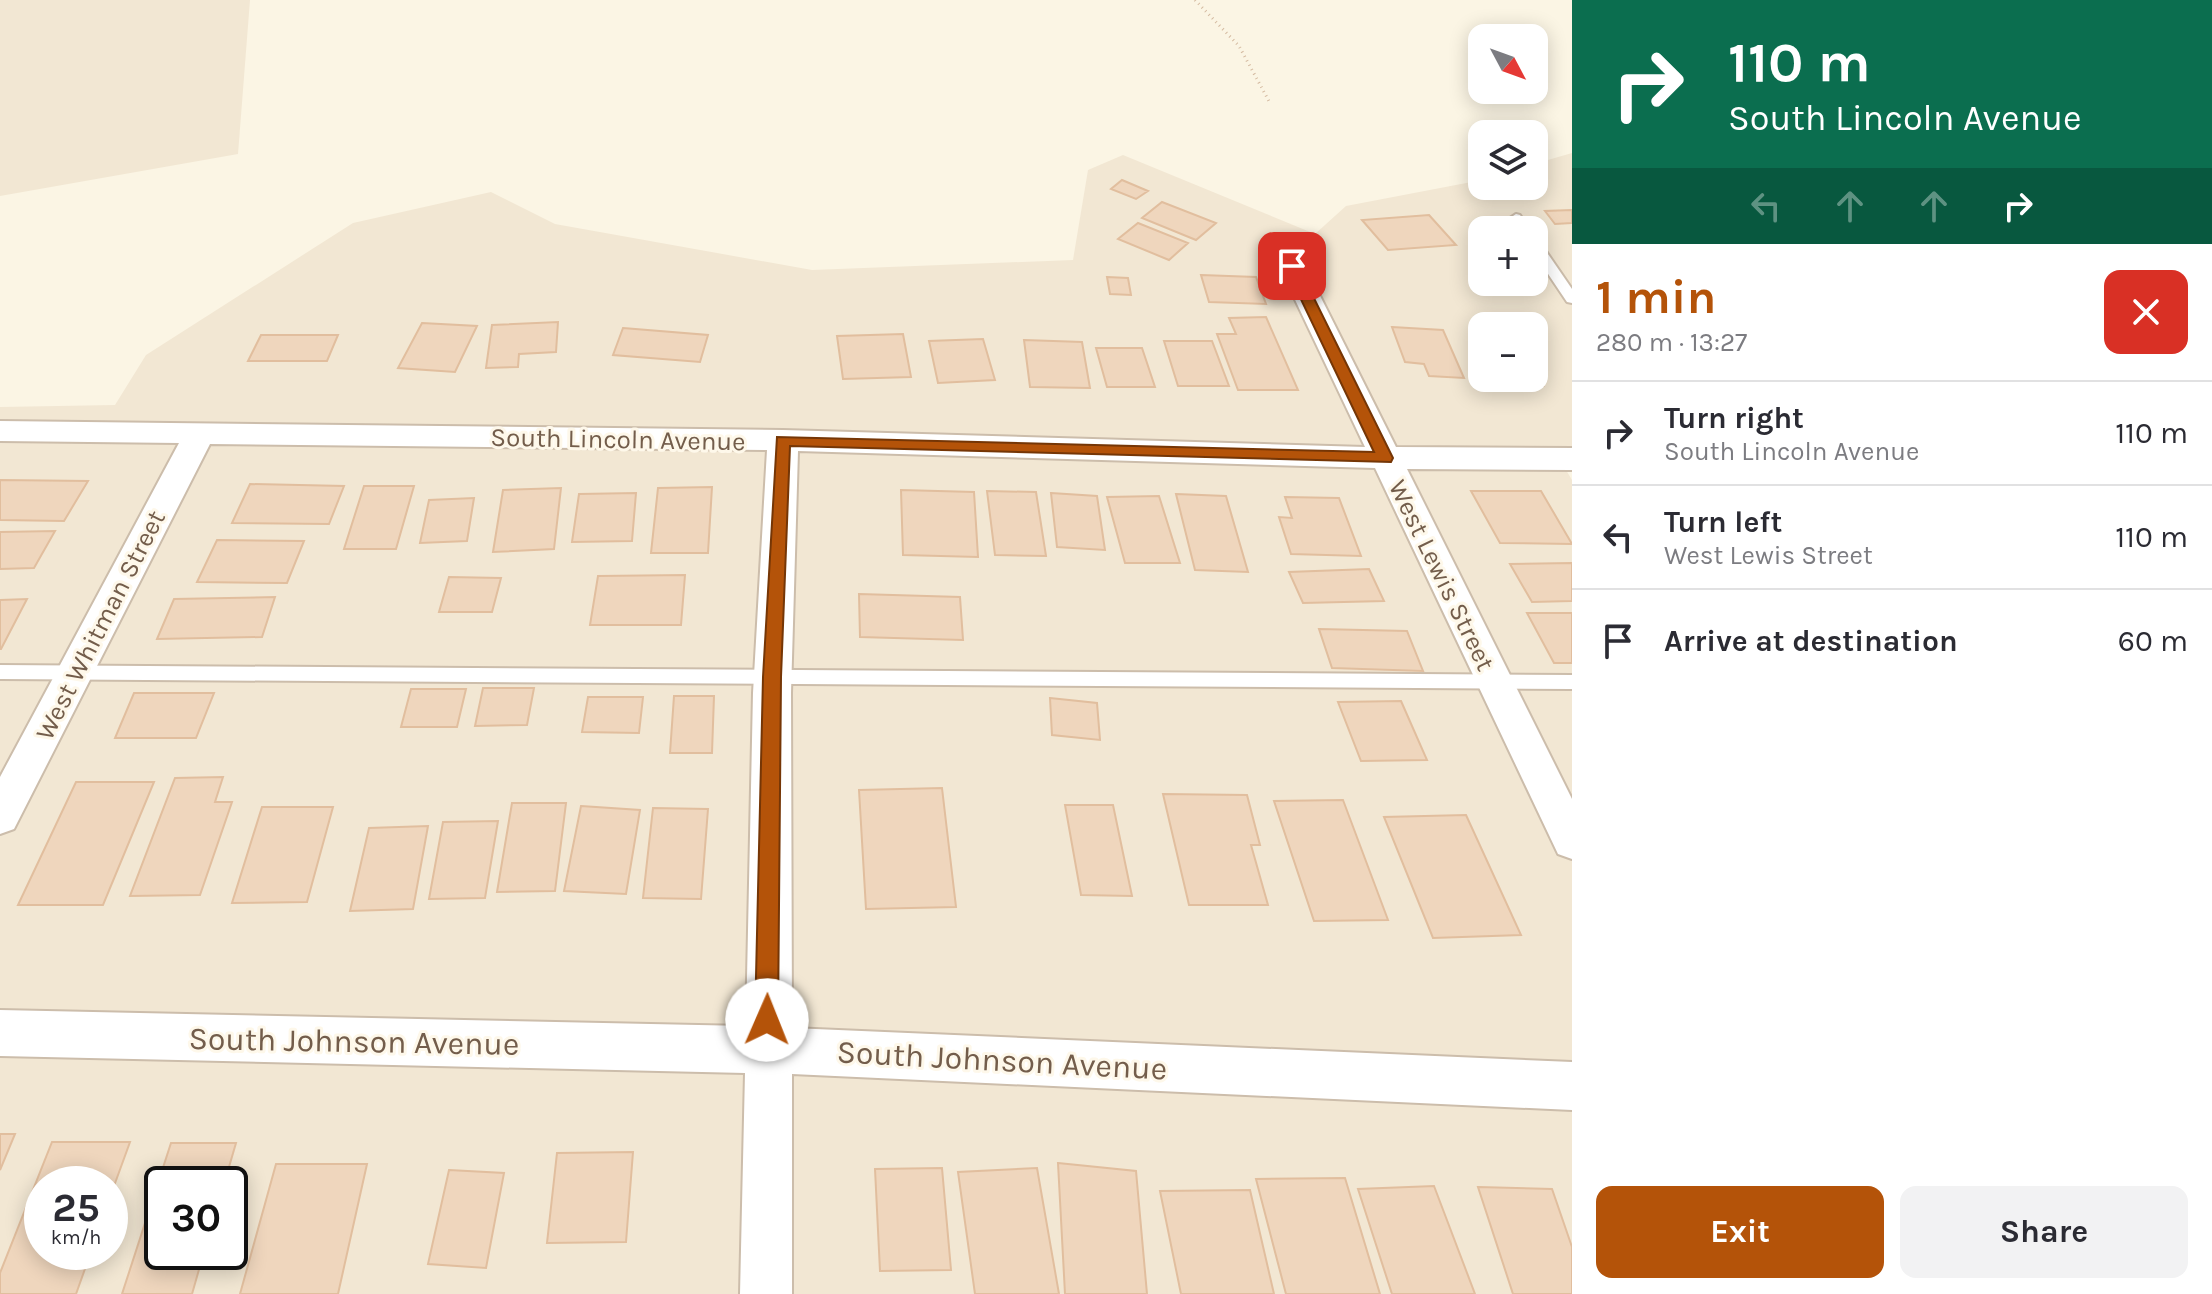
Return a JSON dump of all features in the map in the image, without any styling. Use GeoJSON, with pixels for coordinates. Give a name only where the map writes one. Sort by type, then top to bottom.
{"type":"FeatureCollection","features":[{"type":"Feature","properties":{"kind":"street","name":"West Lewis Street"},"geometry":{"type":"LineString","coordinates":[[1292,266],[1572,841]]}},
{"type":"Feature","properties":{"kind":"street","name":"South Lincoln Avenue"},"geometry":{"type":"LineString","coordinates":[[0,431],[783,440],[1385,458],[1572,459]]}},
{"type":"Feature","properties":{"kind":"street","name":"West Whitman Street"},"geometry":{"type":"LineString","coordinates":[[0,816],[199,435]]}},
{"type":"Feature","properties":{"kind":"street"},"geometry":{"type":"LineString","coordinates":[[766,1294],[772,677],[783,440]]}},
{"type":"Feature","properties":{"kind":"street","name":"South Johnson Avenue"},"geometry":{"type":"LineString","coordinates":[[0,1033],[766,1050],[1572,1086]]}},
{"type":"Feature","properties":{"kind":"lane"},"geometry":{"type":"LineString","coordinates":[[1548,264],[1572,299]]}},
{"type":"Feature","properties":{"kind":"lane"},"geometry":{"type":"LineString","coordinates":[[0,672],[1572,682]]}},
{"type":"Feature","properties":{"kind":"path"},"geometry":{"type":"LineString","coordinates":[[1195,0],[1239,46],[1270,103]]}},
{"type":"Feature","properties":{"kind":"shaded area"},"geometry":{"type":"Polygon","coordinates":[[[0,0],[250,0],[238,154],[0,196],[0,0]]]}},
{"type":"Feature","properties":{"kind":"shaded area"},"geometry":{"type":"Polygon","coordinates":[[[1572,153],[1572,459],[1560,460],[1572,480],[1572,1294],[0,1294],[0,407],[115,405],[146,355],[353,223],[491,192],[555,224],[812,270],[1073,260],[1088,170],[1123,155],[1315,234],[1346,206],[1468,183],[1468,200],[1548,200],[1548,160],[1572,153]]]}},
{"type":"Feature","properties":{"kind":"building"},"geometry":{"type":"Polygon","coordinates":[[[1122,180],[1148,191],[1136,199],[1111,189],[1122,180]]]}},
{"type":"Feature","properties":{"kind":"building"},"geometry":{"type":"Polygon","coordinates":[[[1162,202],[1216,223],[1196,240],[1142,218],[1162,202]]]}},
{"type":"Feature","properties":{"kind":"building"},"geometry":{"type":"Polygon","coordinates":[[[1572,210],[1572,223],[1555,224],[1545,211],[1572,210]]]}},
{"type":"Feature","properties":{"kind":"building"},"geometry":{"type":"Polygon","coordinates":[[[1429,215],[1456,245],[1388,250],[1362,220],[1429,215]]]}},
{"type":"Feature","properties":{"kind":"building"},"geometry":{"type":"Polygon","coordinates":[[[1138,223],[1188,243],[1169,260],[1118,239],[1138,223]]]}},
{"type":"Feature","properties":{"kind":"building"},"geometry":{"type":"Polygon","coordinates":[[[1201,275],[1256,277],[1266,304],[1209,302],[1201,275]]]}},
{"type":"Feature","properties":{"kind":"building"},"geometry":{"type":"Polygon","coordinates":[[[1107,277],[1128,278],[1131,295],[1110,294],[1107,277]]]}},
{"type":"Feature","properties":{"kind":"building"},"geometry":{"type":"Polygon","coordinates":[[[1266,317],[1298,390],[1238,390],[1217,334],[1236,334],[1229,318],[1266,317]]]}},
{"type":"Feature","properties":{"kind":"building"},"geometry":{"type":"Polygon","coordinates":[[[558,322],[556,352],[519,354],[518,367],[486,368],[492,325],[558,322]]]}},
{"type":"Feature","properties":{"kind":"building"},"geometry":{"type":"Polygon","coordinates":[[[422,323],[477,326],[455,372],[398,368],[422,323]]]}},
{"type":"Feature","properties":{"kind":"building"},"geometry":{"type":"Polygon","coordinates":[[[1392,327],[1443,330],[1464,378],[1429,376],[1424,364],[1405,362],[1392,327]]]}},
{"type":"Feature","properties":{"kind":"building"},"geometry":{"type":"Polygon","coordinates":[[[623,328],[708,335],[700,362],[613,355],[623,328]]]}},
{"type":"Feature","properties":{"kind":"building"},"geometry":{"type":"Polygon","coordinates":[[[903,334],[911,377],[843,379],[837,336],[903,334]]]}},
{"type":"Feature","properties":{"kind":"building"},"geometry":{"type":"Polygon","coordinates":[[[261,335],[338,335],[327,361],[248,361],[261,335]]]}},
{"type":"Feature","properties":{"kind":"building"},"geometry":{"type":"Polygon","coordinates":[[[983,339],[995,380],[938,383],[929,341],[983,339]]]}},
{"type":"Feature","properties":{"kind":"building"},"geometry":{"type":"Polygon","coordinates":[[[1024,340],[1082,342],[1090,388],[1030,387],[1024,340]]]}},
{"type":"Feature","properties":{"kind":"building"},"geometry":{"type":"Polygon","coordinates":[[[1164,341],[1212,341],[1229,386],[1178,386],[1164,341]]]}},
{"type":"Feature","properties":{"kind":"building"},"geometry":{"type":"Polygon","coordinates":[[[1096,348],[1142,348],[1155,387],[1107,387],[1096,348]]]}},
{"type":"Feature","properties":{"kind":"building"},"geometry":{"type":"Polygon","coordinates":[[[0,480],[88,481],[64,521],[0,520],[0,480]]]}},
{"type":"Feature","properties":{"kind":"building"},"geometry":{"type":"Polygon","coordinates":[[[250,484],[344,486],[329,524],[232,523],[250,484]]]}},
{"type":"Feature","properties":{"kind":"building"},"geometry":{"type":"Polygon","coordinates":[[[364,486],[414,486],[396,549],[344,549],[364,486]]]}},
{"type":"Feature","properties":{"kind":"building"},"geometry":{"type":"Polygon","coordinates":[[[712,487],[708,553],[651,553],[658,488],[712,487]]]}},
{"type":"Feature","properties":{"kind":"building"},"geometry":{"type":"Polygon","coordinates":[[[561,488],[554,549],[493,552],[503,490],[561,488]]]}},
{"type":"Feature","properties":{"kind":"building"},"geometry":{"type":"Polygon","coordinates":[[[901,490],[974,492],[978,557],[903,555],[901,490]]]}},
{"type":"Feature","properties":{"kind":"building"},"geometry":{"type":"Polygon","coordinates":[[[987,491],[1036,492],[1046,556],[995,555],[987,491]]]}},
{"type":"Feature","properties":{"kind":"building"},"geometry":{"type":"Polygon","coordinates":[[[1471,491],[1541,491],[1572,544],[1500,543],[1471,491]]]}},
{"type":"Feature","properties":{"kind":"building"},"geometry":{"type":"Polygon","coordinates":[[[636,493],[632,541],[572,542],[579,494],[636,493]]]}},
{"type":"Feature","properties":{"kind":"building"},"geometry":{"type":"Polygon","coordinates":[[[1051,493],[1097,496],[1105,550],[1057,547],[1051,493]]]}},
{"type":"Feature","properties":{"kind":"building"},"geometry":{"type":"Polygon","coordinates":[[[1176,494],[1226,496],[1248,572],[1195,570],[1176,494]]]}},
{"type":"Feature","properties":{"kind":"building"},"geometry":{"type":"Polygon","coordinates":[[[1159,496],[1180,563],[1125,563],[1107,497],[1159,496]]]}},
{"type":"Feature","properties":{"kind":"building"},"geometry":{"type":"Polygon","coordinates":[[[1285,497],[1339,498],[1361,556],[1291,554],[1279,517],[1292,518],[1285,497]]]}},
{"type":"Feature","properties":{"kind":"building"},"geometry":{"type":"Polygon","coordinates":[[[474,498],[467,541],[420,543],[429,500],[474,498]]]}},
{"type":"Feature","properties":{"kind":"building"},"geometry":{"type":"Polygon","coordinates":[[[55,531],[34,568],[0,569],[0,532],[55,531]]]}},
{"type":"Feature","properties":{"kind":"building"},"geometry":{"type":"Polygon","coordinates":[[[217,540],[304,541],[287,583],[197,582],[217,540]]]}},
{"type":"Feature","properties":{"kind":"building"},"geometry":{"type":"Polygon","coordinates":[[[1572,563],[1572,601],[1532,602],[1510,564],[1572,563]]]}},
{"type":"Feature","properties":{"kind":"building"},"geometry":{"type":"Polygon","coordinates":[[[1369,569],[1384,601],[1303,603],[1289,572],[1369,569]]]}},
{"type":"Feature","properties":{"kind":"building"},"geometry":{"type":"Polygon","coordinates":[[[685,575],[681,625],[590,625],[598,576],[685,575]]]}},
{"type":"Feature","properties":{"kind":"building"},"geometry":{"type":"Polygon","coordinates":[[[449,577],[501,578],[492,612],[439,612],[449,577]]]}},
{"type":"Feature","properties":{"kind":"building"},"geometry":{"type":"Polygon","coordinates":[[[859,594],[960,597],[963,640],[860,637],[859,594]]]}},
{"type":"Feature","properties":{"kind":"building"},"geometry":{"type":"Polygon","coordinates":[[[275,597],[262,637],[157,639],[174,599],[275,597]]]}},
{"type":"Feature","properties":{"kind":"building"},"geometry":{"type":"Polygon","coordinates":[[[27,599],[1,649],[0,649],[0,600],[27,599]]]}},
{"type":"Feature","properties":{"kind":"building"},"geometry":{"type":"Polygon","coordinates":[[[1527,613],[1572,613],[1572,663],[1554,663],[1527,613]]]}},
{"type":"Feature","properties":{"kind":"building"},"geometry":{"type":"Polygon","coordinates":[[[1319,629],[1407,631],[1423,671],[1332,668],[1319,629]]]}},
{"type":"Feature","properties":{"kind":"building"},"geometry":{"type":"Polygon","coordinates":[[[483,688],[534,688],[527,725],[475,726],[483,688]]]}},
{"type":"Feature","properties":{"kind":"building"},"geometry":{"type":"Polygon","coordinates":[[[411,689],[466,689],[457,727],[401,727],[411,689]]]}},
{"type":"Feature","properties":{"kind":"building"},"geometry":{"type":"Polygon","coordinates":[[[134,693],[214,693],[196,738],[115,738],[134,693]]]}},
{"type":"Feature","properties":{"kind":"building"},"geometry":{"type":"Polygon","coordinates":[[[674,696],[714,696],[712,753],[670,753],[674,696]]]}},
{"type":"Feature","properties":{"kind":"building"},"geometry":{"type":"Polygon","coordinates":[[[588,697],[643,697],[639,733],[582,732],[588,697]]]}},
{"type":"Feature","properties":{"kind":"building"},"geometry":{"type":"Polygon","coordinates":[[[1050,698],[1097,703],[1100,740],[1052,735],[1050,698]]]}},
{"type":"Feature","properties":{"kind":"building"},"geometry":{"type":"Polygon","coordinates":[[[1401,701],[1427,760],[1361,761],[1338,702],[1401,701]]]}},
{"type":"Feature","properties":{"kind":"building"},"geometry":{"type":"Polygon","coordinates":[[[223,777],[215,802],[232,802],[200,895],[130,896],[175,778],[223,777]]]}},
{"type":"Feature","properties":{"kind":"building"},"geometry":{"type":"Polygon","coordinates":[[[76,782],[154,782],[103,905],[18,905],[76,782]]]}},
{"type":"Feature","properties":{"kind":"building"},"geometry":{"type":"Polygon","coordinates":[[[942,788],[956,907],[866,909],[859,790],[942,788]]]}},
{"type":"Feature","properties":{"kind":"building"},"geometry":{"type":"Polygon","coordinates":[[[1163,794],[1247,795],[1260,845],[1251,845],[1268,905],[1189,905],[1163,794]]]}},
{"type":"Feature","properties":{"kind":"building"},"geometry":{"type":"Polygon","coordinates":[[[1343,800],[1388,920],[1314,921],[1274,801],[1343,800]]]}},
{"type":"Feature","properties":{"kind":"building"},"geometry":{"type":"Polygon","coordinates":[[[512,803],[566,803],[555,891],[497,892],[512,803]]]}},
{"type":"Feature","properties":{"kind":"building"},"geometry":{"type":"Polygon","coordinates":[[[1065,805],[1113,805],[1132,896],[1081,895],[1065,805]]]}},
{"type":"Feature","properties":{"kind":"building"},"geometry":{"type":"Polygon","coordinates":[[[581,806],[640,810],[626,894],[564,891],[581,806]]]}},
{"type":"Feature","properties":{"kind":"building"},"geometry":{"type":"Polygon","coordinates":[[[262,807],[333,807],[307,902],[232,903],[262,807]]]}},
{"type":"Feature","properties":{"kind":"building"},"geometry":{"type":"Polygon","coordinates":[[[653,808],[708,809],[701,899],[643,898],[653,808]]]}},
{"type":"Feature","properties":{"kind":"building"},"geometry":{"type":"Polygon","coordinates":[[[1466,815],[1521,935],[1433,938],[1384,817],[1466,815]]]}},
{"type":"Feature","properties":{"kind":"building"},"geometry":{"type":"Polygon","coordinates":[[[498,821],[485,898],[429,899],[443,822],[498,821]]]}},
{"type":"Feature","properties":{"kind":"building"},"geometry":{"type":"Polygon","coordinates":[[[428,826],[413,909],[350,911],[369,828],[428,826]]]}},
{"type":"Feature","properties":{"kind":"building"},"geometry":{"type":"Polygon","coordinates":[[[0,1134],[15,1134],[0,1170],[0,1134]]]}},
{"type":"Feature","properties":{"kind":"building"},"geometry":{"type":"Polygon","coordinates":[[[52,1142],[130,1142],[121,1166],[42,1166],[52,1142]]]}},
{"type":"Feature","properties":{"kind":"building"},"geometry":{"type":"Polygon","coordinates":[[[171,1143],[236,1143],[229,1166],[164,1166],[171,1143]]]}},
{"type":"Feature","properties":{"kind":"building"},"geometry":{"type":"Polygon","coordinates":[[[633,1152],[626,1242],[547,1243],[557,1153],[633,1152]]]}},
{"type":"Feature","properties":{"kind":"building"},"geometry":{"type":"Polygon","coordinates":[[[1058,1163],[1136,1171],[1147,1294],[1065,1294],[1058,1163]]]}},
{"type":"Feature","properties":{"kind":"building"},"geometry":{"type":"Polygon","coordinates":[[[276,1164],[367,1164],[338,1294],[240,1294],[276,1164]]]}},
{"type":"Feature","properties":{"kind":"building"},"geometry":{"type":"Polygon","coordinates":[[[942,1168],[951,1270],[880,1271],[875,1169],[942,1168]]]}},
{"type":"Feature","properties":{"kind":"building"},"geometry":{"type":"Polygon","coordinates":[[[1037,1168],[1059,1294],[975,1294],[958,1172],[1037,1168]]]}},
{"type":"Feature","properties":{"kind":"building"},"geometry":{"type":"Polygon","coordinates":[[[449,1170],[504,1173],[486,1268],[428,1264],[449,1170]]]}},
{"type":"Feature","properties":{"kind":"building"},"geometry":{"type":"Polygon","coordinates":[[[1345,1178],[1380,1294],[1286,1294],[1256,1179],[1345,1178]]]}},
{"type":"Feature","properties":{"kind":"building"},"geometry":{"type":"Polygon","coordinates":[[[1434,1186],[1475,1294],[1392,1294],[1358,1189],[1434,1186]]]}},
{"type":"Feature","properties":{"kind":"building"},"geometry":{"type":"Polygon","coordinates":[[[1478,1187],[1552,1189],[1572,1247],[1572,1294],[1513,1294],[1478,1187]]]}},
{"type":"Feature","properties":{"kind":"building"},"geometry":{"type":"Polygon","coordinates":[[[1250,1190],[1274,1294],[1181,1294],[1160,1191],[1250,1190]]]}},
{"type":"Feature","properties":{"kind":"building"},"geometry":{"type":"Polygon","coordinates":[[[24,1213],[24,1270],[85,1270],[76,1294],[0,1294],[0,1273],[24,1213]]]}},
{"type":"Feature","properties":{"kind":"building"},"geometry":{"type":"Polygon","coordinates":[[[144,1226],[144,1270],[199,1270],[192,1294],[122,1294],[144,1226]]]}},
{"type":"Feature","properties":{"kind":"route"},"geometry":{"type":"LineString","coordinates":[[767,1020],[772,677],[783,440],[1385,458],[1292,266]]}}]}
